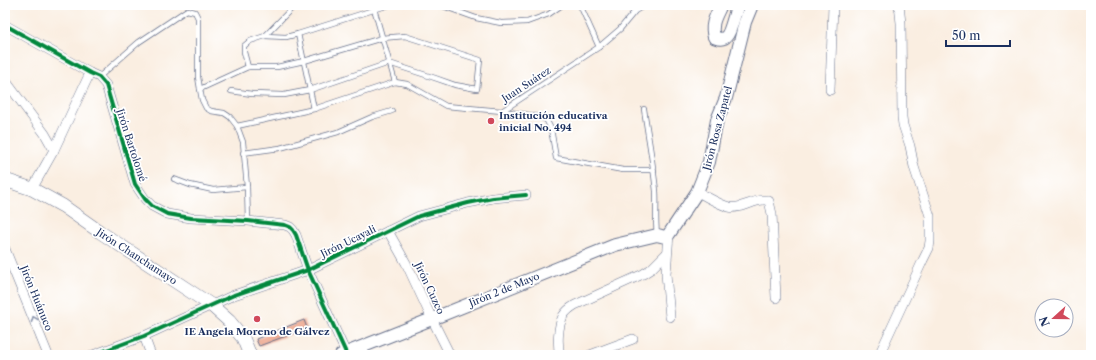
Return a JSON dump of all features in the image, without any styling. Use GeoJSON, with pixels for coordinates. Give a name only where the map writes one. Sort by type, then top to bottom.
{"type":"FeatureCollection","features":[{"type":"Feature","properties":{"kind":"main road","name":"Jirón Chanchamayo"},"geometry":{"type":"LineString","coordinates":[[5,180],[32,189],[63,206],[211,305],[229,321],[244,338],[250,355]]}},
{"type":"Feature","properties":{"kind":"street"},"geometry":{"type":"LineString","coordinates":[[721,5],[712,25],[714,36],[719,39],[724,38],[728,34],[738,5]]}},
{"type":"Feature","properties":{"kind":"street","name":"Jirón Rosa Zapatel"},"geometry":{"type":"LineString","coordinates":[[670,317],[666,274],[667,253],[663,235],[697,192],[709,162],[717,120],[726,98],[745,22],[752,5]]}},
{"type":"Feature","properties":{"kind":"street"},"geometry":{"type":"LineString","coordinates":[[830,90],[833,5]]}},
{"type":"Feature","properties":{"kind":"street"},"geometry":{"type":"LineString","coordinates":[[879,355],[929,248],[930,241],[930,216],[914,167],[910,146],[903,125],[901,23],[899,5]]}},
{"type":"Feature","properties":{"kind":"street"},"geometry":{"type":"LineString","coordinates":[[5,25],[99,77]]}},
{"type":"Feature","properties":{"kind":"street"},"geometry":{"type":"LineString","coordinates":[[32,189],[54,150],[90,73]]}},
{"type":"Feature","properties":{"kind":"street","name":"Jirón Bartolomé"},"geometry":{"type":"LineString","coordinates":[[99,77],[106,85],[135,184],[145,199],[152,206],[167,214],[185,217],[248,221],[290,227],[296,235],[308,270]]}},
{"type":"Feature","properties":{"kind":"street"},"geometry":{"type":"LineString","coordinates":[[5,80],[45,134],[54,150]]}},
{"type":"Feature","properties":{"kind":"street"},"geometry":{"type":"LineString","coordinates":[[697,192],[728,207],[744,206],[760,200],[769,201],[772,214],[776,298]]}},
{"type":"Feature","properties":{"kind":"street","name":"Jirón Ucayali"},"geometry":{"type":"LineString","coordinates":[[93,355],[144,336],[234,295],[308,270],[419,216],[493,198],[526,195]]}},
{"type":"Feature","properties":{"kind":"street","name":"Jirón Cuzco"},"geometry":{"type":"LineString","coordinates":[[388,231],[406,263],[450,355]]}},
{"type":"Feature","properties":{"kind":"street","name":"Jirón 2 de Mayo"},"geometry":{"type":"LineString","coordinates":[[344,354],[614,244],[663,235]]}},
{"type":"Feature","properties":{"kind":"street","name":"Jirón Huánuco"},"geometry":{"type":"LineString","coordinates":[[5,249],[48,355]]}},
{"type":"Feature","properties":{"kind":"street"},"geometry":{"type":"LineString","coordinates":[[560,355],[558,346],[560,328],[563,316],[568,310],[575,305],[643,274],[651,269],[667,253]]}},
{"type":"Feature","properties":{"kind":"street"},"geometry":{"type":"LineString","coordinates":[[308,270],[344,354]]}},
{"type":"Feature","properties":{"kind":"street"},"geometry":{"type":"LineString","coordinates":[[144,336],[151,355]]}},
{"type":"Feature","properties":{"kind":"street"},"geometry":{"type":"LineString","coordinates":[[590,355],[633,339]]}},
{"type":"Feature","properties":{"kind":"lane"},"geometry":{"type":"LineString","coordinates":[[265,36],[295,5]]}},
{"type":"Feature","properties":{"kind":"lane"},"geometry":{"type":"LineString","coordinates":[[248,67],[244,46],[250,41],[265,36],[286,37],[298,34],[373,7],[389,5]]}},
{"type":"Feature","properties":{"kind":"lane"},"geometry":{"type":"LineString","coordinates":[[440,5],[476,18],[501,23],[527,22],[549,14],[562,5]]}},
{"type":"Feature","properties":{"kind":"lane"},"geometry":{"type":"LineString","coordinates":[[580,5],[599,47]]}},
{"type":"Feature","properties":{"kind":"lane","name":"Juan Suárez"},"geometry":{"type":"LineString","coordinates":[[395,82],[407,84],[446,106],[502,111],[599,47],[620,29],[635,11],[645,5]]}},
{"type":"Feature","properties":{"kind":"lane"},"geometry":{"type":"LineString","coordinates":[[237,126],[314,108],[395,82],[373,7]]}},
{"type":"Feature","properties":{"kind":"lane"},"geometry":{"type":"LineString","coordinates":[[99,77],[140,42],[187,10],[195,12],[198,18],[198,77],[202,100],[206,108],[230,117],[237,126],[243,142],[248,221]]}},
{"type":"Feature","properties":{"kind":"lane"},"geometry":{"type":"LineString","coordinates":[[298,34],[314,108]]}},
{"type":"Feature","properties":{"kind":"lane"},"geometry":{"type":"LineString","coordinates":[[200,89],[248,67],[277,67],[304,61],[382,38],[405,36],[480,60],[477,89],[455,85],[390,63],[310,90],[284,95],[252,94],[231,91]]}},
{"type":"Feature","properties":{"kind":"lane"},"geometry":{"type":"LineString","coordinates":[[644,109],[654,170],[656,197],[655,220],[663,235]]}},
{"type":"Feature","properties":{"kind":"lane"},"geometry":{"type":"LineString","coordinates":[[244,153],[280,148],[331,134],[392,111]]}},
{"type":"Feature","properties":{"kind":"lane"},"geometry":{"type":"LineString","coordinates":[[502,111],[546,119],[551,129],[556,158],[623,170],[654,170]]}},
{"type":"Feature","properties":{"kind":"lane"},"geometry":{"type":"LineString","coordinates":[[174,179],[190,185],[213,190],[247,187]]}},
{"type":"Feature","properties":{"kind":"building"},"geometry":{"type":"Polygon","coordinates":[[[304,320],[307,328],[259,346],[256,339],[304,320]]]}},
{"type":"Feature","properties":{"kind":"cycle path"},"geometry":{"type":"LineString","coordinates":[[5,25],[99,77],[106,85],[135,184],[145,199],[152,206],[167,214],[191,218],[248,221],[285,225],[290,227],[296,235],[308,270],[347,355]]}},
{"type":"Feature","properties":{"kind":"cycle path"},"geometry":{"type":"LineString","coordinates":[[93,355],[144,336],[234,295],[308,270],[419,216],[493,198],[526,195]]}},
{"type":"Feature","properties":{"kind":"place","name":"Institución educativa inicial No. 494"},"geometry":{"type":"Point","coordinates":[491,121]}},
{"type":"Feature","properties":{"kind":"place","name":"IE Angela Moreno de Gálvez"},"geometry":{"type":"Point","coordinates":[257,319]}}]}
